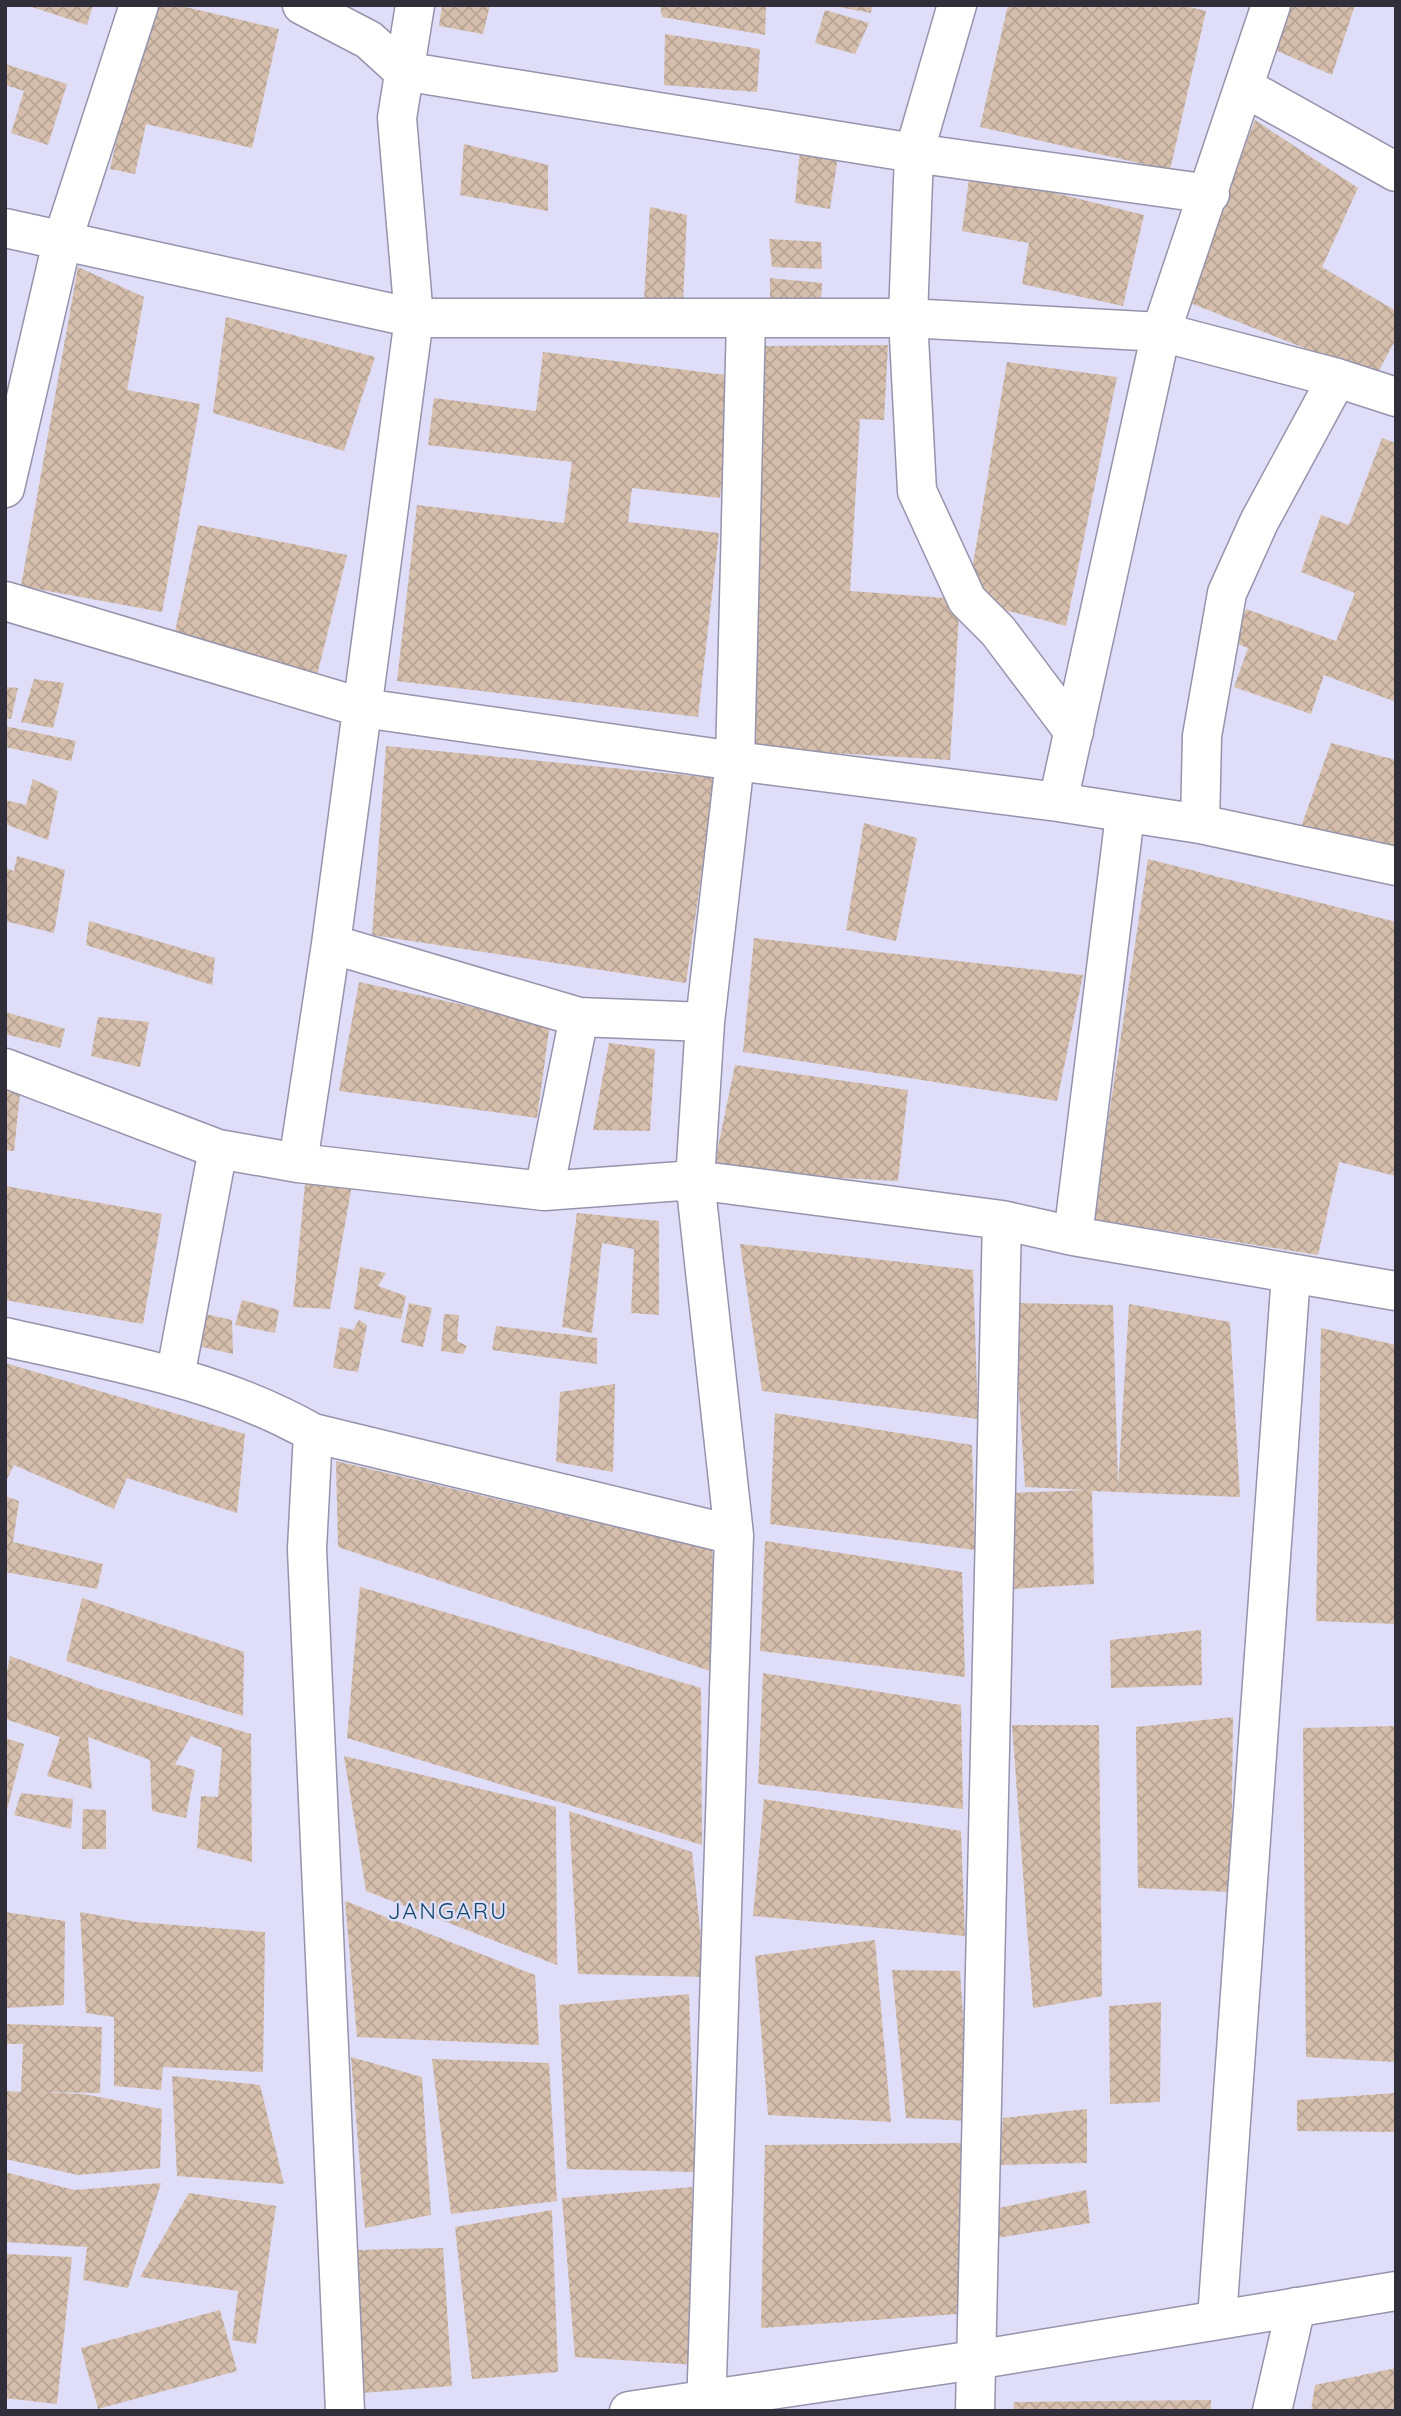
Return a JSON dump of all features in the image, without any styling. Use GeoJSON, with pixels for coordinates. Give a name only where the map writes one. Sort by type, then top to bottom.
{"type":"FeatureCollection","features":[{"type":"Feature","properties":{"kind":"street"},"geometry":{"type":"LineString","coordinates":[[5,488],[62,243],[139,5]]}},
{"type":"Feature","properties":{"kind":"street"},"geometry":{"type":"LineString","coordinates":[[302,5],[369,40],[402,71],[914,153],[1210,194]]}},
{"type":"Feature","properties":{"kind":"street"},"geometry":{"type":"LineString","coordinates":[[298,1163],[331,944],[414,318],[397,118],[402,71],[415,5]]}},
{"type":"Feature","properties":{"kind":"street"},"geometry":{"type":"LineString","coordinates":[[957,5],[914,153],[908,318],[917,491],[967,600],[998,631],[1074,732]]}},
{"type":"Feature","properties":{"kind":"street"},"geometry":{"type":"LineString","coordinates":[[1058,802],[1161,332],[1210,194],[1271,5]]}},
{"type":"Feature","properties":{"kind":"street"},"geometry":{"type":"LineString","coordinates":[[1244,87],[1396,172]]}},
{"type":"Feature","properties":{"kind":"street"},"geometry":{"type":"LineString","coordinates":[[5,228],[62,243],[414,318],[908,318],[1161,332],[1337,378],[1396,397]]}},
{"type":"Feature","properties":{"kind":"street"},"geometry":{"type":"LineString","coordinates":[[707,2405],[734,1535],[695,1180],[705,1022],[735,761],[746,319]]}},
{"type":"Feature","properties":{"kind":"street"},"geometry":{"type":"LineString","coordinates":[[1200,824],[1202,736],[1227,593],[1259,522],[1337,378]]}},
{"type":"Feature","properties":{"kind":"street"},"geometry":{"type":"LineString","coordinates":[[5,601],[363,708],[735,761],[1058,802],[1125,815],[1200,824],[1396,866]]}},
{"type":"Feature","properties":{"kind":"street"},"geometry":{"type":"LineString","coordinates":[[1073,1236],[1125,815]]}},
{"type":"Feature","properties":{"kind":"street"},"geometry":{"type":"LineString","coordinates":[[331,944],[579,1017],[705,1022]]}},
{"type":"Feature","properties":{"kind":"street"},"geometry":{"type":"LineString","coordinates":[[544,1191],[579,1017]]}},
{"type":"Feature","properties":{"kind":"street"},"geometry":{"type":"LineString","coordinates":[[5,1068],[218,1149],[298,1163],[544,1191],[695,1180],[1002,1220],[1073,1236],[1396,1292]]}},
{"type":"Feature","properties":{"kind":"street"},"geometry":{"type":"LineString","coordinates":[[175,1377],[218,1149]]}},
{"type":"Feature","properties":{"kind":"street"},"geometry":{"type":"LineString","coordinates":[[975,2411],[1002,1220]]}},
{"type":"Feature","properties":{"kind":"street"},"geometry":{"type":"LineString","coordinates":[[1217,2319],[1292,1273]]}},
{"type":"Feature","properties":{"kind":"street"},"geometry":{"type":"LineString","coordinates":[[5,1337],[175,1377],[279,1413],[313,1433],[734,1535]]}},
{"type":"Feature","properties":{"kind":"street"},"geometry":{"type":"LineString","coordinates":[[313,1433],[307,1549],[345,2411]]}},
{"type":"Feature","properties":{"kind":"street"},"geometry":{"type":"LineString","coordinates":[[629,2411],[707,2405],[1396,2291]]}},
{"type":"Feature","properties":{"kind":"street"},"geometry":{"type":"LineString","coordinates":[[1272,2411],[1296,2307]]}},
{"type":"Feature","properties":{"kind":"building"},"geometry":{"type":"Polygon","coordinates":[[[26,5],[93,5],[87,25],[26,5]]]}},
{"type":"Feature","properties":{"kind":"building"},"geometry":{"type":"Polygon","coordinates":[[[147,5],[177,5],[279,29],[252,148],[146,124],[135,174],[110,169],[147,5]]]}},
{"type":"Feature","properties":{"kind":"building"},"geometry":{"type":"Polygon","coordinates":[[[442,5],[490,5],[483,34],[439,26],[442,5]]]}},
{"type":"Feature","properties":{"kind":"building"},"geometry":{"type":"Polygon","coordinates":[[[660,5],[766,5],[765,35],[662,17],[660,5]]]}},
{"type":"Feature","properties":{"kind":"building"},"geometry":{"type":"Polygon","coordinates":[[[839,5],[872,5],[871,13],[839,5]]]}},
{"type":"Feature","properties":{"kind":"building"},"geometry":{"type":"Polygon","coordinates":[[[1008,5],[1181,5],[1206,11],[1170,170],[980,127],[1008,5]]]}},
{"type":"Feature","properties":{"kind":"building"},"geometry":{"type":"Polygon","coordinates":[[[1281,5],[1355,5],[1332,75],[1259,43],[1281,5]]]}},
{"type":"Feature","properties":{"kind":"building"},"geometry":{"type":"Polygon","coordinates":[[[825,10],[869,23],[855,54],[815,43],[825,10]]]}},
{"type":"Feature","properties":{"kind":"building"},"geometry":{"type":"Polygon","coordinates":[[[665,34],[760,49],[757,92],[664,85],[665,34]]]}},
{"type":"Feature","properties":{"kind":"building"},"geometry":{"type":"Polygon","coordinates":[[[5,64],[67,84],[48,145],[11,133],[24,91],[5,85],[5,64]]]}},
{"type":"Feature","properties":{"kind":"building"},"geometry":{"type":"Polygon","coordinates":[[[1255,120],[1358,188],[1322,267],[1396,311],[1396,339],[1376,376],[1185,301],[1255,120]]]}},
{"type":"Feature","properties":{"kind":"building"},"geometry":{"type":"Polygon","coordinates":[[[464,144],[548,165],[548,211],[460,195],[464,144]]]}},
{"type":"Feature","properties":{"kind":"building"},"geometry":{"type":"Polygon","coordinates":[[[800,150],[838,156],[830,209],[795,203],[800,150]]]}},
{"type":"Feature","properties":{"kind":"building"},"geometry":{"type":"Polygon","coordinates":[[[970,172],[1144,215],[1123,306],[1022,284],[1029,243],[962,231],[970,172]]]}},
{"type":"Feature","properties":{"kind":"building"},"geometry":{"type":"Polygon","coordinates":[[[650,207],[687,215],[683,303],[644,298],[650,207]]]}},
{"type":"Feature","properties":{"kind":"building"},"geometry":{"type":"Polygon","coordinates":[[[769,239],[821,242],[822,269],[772,267],[769,239]]]}},
{"type":"Feature","properties":{"kind":"building"},"geometry":{"type":"Polygon","coordinates":[[[78,267],[144,297],[127,390],[200,404],[162,612],[21,586],[78,267]]]}},
{"type":"Feature","properties":{"kind":"building"},"geometry":{"type":"Polygon","coordinates":[[[770,278],[822,283],[821,303],[770,299],[770,278]]]}},
{"type":"Feature","properties":{"kind":"building"},"geometry":{"type":"Polygon","coordinates":[[[226,317],[375,357],[344,451],[213,413],[226,317]]]}},
{"type":"Feature","properties":{"kind":"building"},"geometry":{"type":"Polygon","coordinates":[[[888,345],[884,420],[860,419],[850,591],[960,599],[950,760],[751,748],[755,346],[888,345]]]}},
{"type":"Feature","properties":{"kind":"building"},"geometry":{"type":"Polygon","coordinates":[[[543,352],[734,376],[720,498],[632,488],[628,522],[719,533],[698,717],[397,681],[417,505],[564,523],[572,462],[428,445],[434,398],[536,411],[543,352]]]}},
{"type":"Feature","properties":{"kind":"building"},"geometry":{"type":"Polygon","coordinates":[[[1007,362],[1117,377],[1066,626],[967,600],[1007,362]]]}},
{"type":"Feature","properties":{"kind":"building"},"geometry":{"type":"Polygon","coordinates":[[[1382,438],[1396,443],[1396,702],[1324,675],[1311,714],[1234,687],[1248,648],[1235,643],[1246,609],[1336,641],[1355,593],[1301,572],[1321,515],[1349,525],[1382,438]]]}},
{"type":"Feature","properties":{"kind":"building"},"geometry":{"type":"Polygon","coordinates":[[[198,525],[347,555],[317,675],[171,650],[198,525]]]}},
{"type":"Feature","properties":{"kind":"building"},"geometry":{"type":"Polygon","coordinates":[[[34,679],[64,683],[53,728],[21,722],[34,679]]]}},
{"type":"Feature","properties":{"kind":"building"},"geometry":{"type":"Polygon","coordinates":[[[5,687],[18,688],[11,719],[5,718],[5,687]]]}},
{"type":"Feature","properties":{"kind":"building"},"geometry":{"type":"Polygon","coordinates":[[[5,726],[76,741],[71,761],[5,747],[5,726]]]}},
{"type":"Feature","properties":{"kind":"building"},"geometry":{"type":"Polygon","coordinates":[[[1331,743],[1396,760],[1396,846],[1301,827],[1331,743]]]}},
{"type":"Feature","properties":{"kind":"building"},"geometry":{"type":"Polygon","coordinates":[[[386,746],[715,778],[686,983],[372,935],[386,746]]]}},
{"type":"Feature","properties":{"kind":"building"},"geometry":{"type":"Polygon","coordinates":[[[33,779],[58,791],[48,840],[5,824],[5,800],[26,805],[33,779]]]}},
{"type":"Feature","properties":{"kind":"building"},"geometry":{"type":"Polygon","coordinates":[[[864,823],[917,838],[896,941],[846,930],[864,823]]]}},
{"type":"Feature","properties":{"kind":"building"},"geometry":{"type":"Polygon","coordinates":[[[17,856],[65,870],[54,933],[5,921],[5,868],[14,871],[17,856]]]}},
{"type":"Feature","properties":{"kind":"building"},"geometry":{"type":"Polygon","coordinates":[[[1148,859],[1396,922],[1396,1176],[1339,1162],[1318,1255],[1093,1219],[1148,859]]]}},
{"type":"Feature","properties":{"kind":"building"},"geometry":{"type":"Polygon","coordinates":[[[89,921],[215,958],[212,985],[86,945],[89,921]]]}},
{"type":"Feature","properties":{"kind":"building"},"geometry":{"type":"Polygon","coordinates":[[[754,938],[1083,975],[1057,1101],[743,1052],[754,938]]]}},
{"type":"Feature","properties":{"kind":"building"},"geometry":{"type":"Polygon","coordinates":[[[359,982],[550,1024],[537,1118],[339,1091],[359,982]]]}},
{"type":"Feature","properties":{"kind":"building"},"geometry":{"type":"Polygon","coordinates":[[[5,1012],[65,1029],[60,1048],[5,1034],[5,1012]]]}},
{"type":"Feature","properties":{"kind":"building"},"geometry":{"type":"Polygon","coordinates":[[[98,1017],[149,1022],[140,1067],[91,1056],[98,1017]]]}},
{"type":"Feature","properties":{"kind":"building"},"geometry":{"type":"Polygon","coordinates":[[[609,1043],[655,1049],[650,1131],[593,1130],[609,1043]]]}},
{"type":"Feature","properties":{"kind":"building"},"geometry":{"type":"Polygon","coordinates":[[[735,1065],[908,1090],[898,1181],[713,1171],[735,1065]]]}},
{"type":"Feature","properties":{"kind":"building"},"geometry":{"type":"Polygon","coordinates":[[[5,1091],[20,1093],[14,1151],[5,1150],[5,1091]]]}},
{"type":"Feature","properties":{"kind":"building"},"geometry":{"type":"Polygon","coordinates":[[[306,1174],[353,1179],[330,1309],[293,1307],[306,1174]]]}},
{"type":"Feature","properties":{"kind":"building"},"geometry":{"type":"Polygon","coordinates":[[[5,1186],[162,1214],[143,1324],[5,1300],[5,1186]]]}},
{"type":"Feature","properties":{"kind":"building"},"geometry":{"type":"Polygon","coordinates":[[[577,1213],[659,1221],[659,1315],[631,1313],[634,1249],[602,1243],[592,1333],[562,1327],[577,1213]]]}},
{"type":"Feature","properties":{"kind":"building"},"geometry":{"type":"Polygon","coordinates":[[[740,1244],[973,1270],[978,1419],[762,1391],[740,1244]]]}},
{"type":"Feature","properties":{"kind":"building"},"geometry":{"type":"Polygon","coordinates":[[[360,1267],[386,1273],[378,1286],[406,1296],[401,1319],[354,1309],[360,1267]]]}},
{"type":"Feature","properties":{"kind":"building"},"geometry":{"type":"Polygon","coordinates":[[[242,1300],[279,1310],[275,1333],[235,1325],[242,1300]]]}},
{"type":"Feature","properties":{"kind":"building"},"geometry":{"type":"Polygon","coordinates":[[[409,1303],[432,1308],[423,1347],[401,1342],[409,1303]]]}},
{"type":"Feature","properties":{"kind":"building"},"geometry":{"type":"Polygon","coordinates":[[[1013,1303],[1113,1305],[1118,1487],[1129,1304],[1230,1322],[1240,1497],[1092,1491],[1094,1584],[1013,1589],[1006,1493],[1087,1490],[1025,1487],[1013,1303]]]}},
{"type":"Feature","properties":{"kind":"building"},"geometry":{"type":"Polygon","coordinates":[[[205,1314],[232,1320],[233,1354],[198,1346],[205,1314]]]}},
{"type":"Feature","properties":{"kind":"building"},"geometry":{"type":"Polygon","coordinates":[[[444,1314],[459,1315],[457,1341],[467,1346],[463,1354],[441,1351],[444,1314]]]}},
{"type":"Feature","properties":{"kind":"building"},"geometry":{"type":"Polygon","coordinates":[[[359,1320],[367,1325],[358,1372],[333,1368],[340,1327],[353,1330],[359,1320]]]}},
{"type":"Feature","properties":{"kind":"building"},"geometry":{"type":"Polygon","coordinates":[[[496,1326],[597,1338],[597,1364],[492,1350],[496,1326]]]}},
{"type":"Feature","properties":{"kind":"building"},"geometry":{"type":"Polygon","coordinates":[[[1321,1328],[1396,1345],[1396,1624],[1316,1621],[1321,1328]]]}},
{"type":"Feature","properties":{"kind":"building"},"geometry":{"type":"Polygon","coordinates":[[[5,1363],[245,1434],[237,1513],[127,1478],[114,1509],[14,1465],[5,1483],[5,1363]]]}},
{"type":"Feature","properties":{"kind":"building"},"geometry":{"type":"Polygon","coordinates":[[[615,1384],[613,1472],[556,1462],[560,1392],[615,1384]]]}},
{"type":"Feature","properties":{"kind":"building"},"geometry":{"type":"Polygon","coordinates":[[[775,1413],[972,1445],[975,1550],[770,1524],[775,1413]]]}},
{"type":"Feature","properties":{"kind":"building"},"geometry":{"type":"Polygon","coordinates":[[[336,1461],[712,1550],[725,1676],[338,1547],[336,1461]]]}},
{"type":"Feature","properties":{"kind":"building"},"geometry":{"type":"Polygon","coordinates":[[[5,1496],[19,1501],[13,1542],[103,1564],[97,1589],[5,1572],[5,1496]]]}},
{"type":"Feature","properties":{"kind":"building"},"geometry":{"type":"Polygon","coordinates":[[[765,1541],[962,1572],[965,1677],[760,1651],[765,1541]]]}},
{"type":"Feature","properties":{"kind":"building"},"geometry":{"type":"Polygon","coordinates":[[[360,1587],[701,1688],[702,1845],[347,1738],[360,1587]]]}},
{"type":"Feature","properties":{"kind":"building"},"geometry":{"type":"Polygon","coordinates":[[[82,1598],[244,1652],[243,1716],[66,1661],[82,1598]]]}},
{"type":"Feature","properties":{"kind":"building"},"geometry":{"type":"Polygon","coordinates":[[[1201,1630],[1202,1685],[1111,1688],[1110,1640],[1201,1630]]]}},
{"type":"Feature","properties":{"kind":"building"},"geometry":{"type":"Polygon","coordinates":[[[10,1656],[97,1688],[251,1734],[252,1862],[197,1848],[201,1796],[218,1797],[222,1748],[191,1736],[175,1764],[195,1770],[186,1818],[152,1811],[150,1760],[88,1737],[92,1789],[47,1776],[60,1737],[5,1719],[5,1682],[10,1656]]]}},
{"type":"Feature","properties":{"kind":"building"},"geometry":{"type":"Polygon","coordinates":[[[763,1673],[961,1705],[963,1809],[758,1784],[763,1673]]]}},
{"type":"Feature","properties":{"kind":"building"},"geometry":{"type":"Polygon","coordinates":[[[1233,1717],[1231,1892],[1138,1888],[1136,1727],[1233,1717]]]}},
{"type":"Feature","properties":{"kind":"building"},"geometry":{"type":"Polygon","coordinates":[[[1012,1725],[1099,1725],[1102,1996],[1033,2008],[1012,1725]]]}},
{"type":"Feature","properties":{"kind":"building"},"geometry":{"type":"Polygon","coordinates":[[[1396,1726],[1396,2062],[1306,2057],[1303,1728],[1396,1726]]]}},
{"type":"Feature","properties":{"kind":"building"},"geometry":{"type":"Polygon","coordinates":[[[5,1738],[24,1744],[6,1814],[5,1814],[5,1738]]]}},
{"type":"Feature","properties":{"kind":"building"},"geometry":{"type":"Polygon","coordinates":[[[344,1756],[556,1807],[557,1965],[366,1891],[344,1756]]]}},
{"type":"Feature","properties":{"kind":"building"},"geometry":{"type":"Polygon","coordinates":[[[21,1793],[73,1799],[71,1829],[14,1815],[21,1793]]]}},
{"type":"Feature","properties":{"kind":"building"},"geometry":{"type":"Polygon","coordinates":[[[764,1799],[961,1831],[965,1936],[753,1916],[764,1799]]]}},
{"type":"Feature","properties":{"kind":"building"},"geometry":{"type":"Polygon","coordinates":[[[83,1809],[106,1810],[106,1849],[82,1849],[83,1809]]]}},
{"type":"Feature","properties":{"kind":"building"},"geometry":{"type":"Polygon","coordinates":[[[569,1811],[692,1852],[705,1977],[578,1974],[569,1811]]]}},
{"type":"Feature","properties":{"kind":"building"},"geometry":{"type":"Polygon","coordinates":[[[345,1901],[535,1975],[539,2045],[357,2037],[345,1901]]]}},
{"type":"Feature","properties":{"kind":"building"},"geometry":{"type":"Polygon","coordinates":[[[5,1912],[65,1921],[64,2005],[5,2008],[5,1912]]]}},
{"type":"Feature","properties":{"kind":"building"},"geometry":{"type":"Polygon","coordinates":[[[80,1912],[137,1922],[265,1932],[263,2072],[163,2067],[161,2090],[114,2086],[114,2017],[86,2013],[80,1912]]]}},
{"type":"Feature","properties":{"kind":"building"},"geometry":{"type":"Polygon","coordinates":[[[875,1940],[891,2122],[768,2115],[755,1956],[875,1940]]]}},
{"type":"Feature","properties":{"kind":"building"},"geometry":{"type":"Polygon","coordinates":[[[892,1970],[960,1971],[970,2121],[906,2118],[892,1970]]]}},
{"type":"Feature","properties":{"kind":"building"},"geometry":{"type":"Polygon","coordinates":[[[689,1994],[695,2172],[567,2169],[559,2005],[689,1994]]]}},
{"type":"Feature","properties":{"kind":"building"},"geometry":{"type":"Polygon","coordinates":[[[1161,2002],[1160,2102],[1110,2104],[1109,2006],[1161,2002]]]}},
{"type":"Feature","properties":{"kind":"building"},"geometry":{"type":"Polygon","coordinates":[[[5,2024],[102,2027],[100,2093],[39,2092],[83,2094],[162,2109],[160,2168],[78,2175],[5,2159],[5,2091],[21,2092],[23,2044],[5,2044],[5,2024]]]}},
{"type":"Feature","properties":{"kind":"building"},"geometry":{"type":"Polygon","coordinates":[[[351,2057],[422,2077],[431,2215],[365,2228],[351,2057]]]}},
{"type":"Feature","properties":{"kind":"building"},"geometry":{"type":"Polygon","coordinates":[[[432,2059],[549,2063],[557,2201],[451,2214],[432,2059]]]}},
{"type":"Feature","properties":{"kind":"building"},"geometry":{"type":"Polygon","coordinates":[[[172,2076],[260,2085],[284,2184],[177,2176],[172,2076]]]}},
{"type":"Feature","properties":{"kind":"building"},"geometry":{"type":"Polygon","coordinates":[[[1396,2093],[1396,2132],[1297,2131],[1297,2100],[1396,2093]]]}},
{"type":"Feature","properties":{"kind":"building"},"geometry":{"type":"Polygon","coordinates":[[[1087,2109],[1087,2163],[999,2165],[1003,2118],[1087,2109]]]}},
{"type":"Feature","properties":{"kind":"building"},"geometry":{"type":"Polygon","coordinates":[[[962,2143],[958,2314],[761,2328],[765,2145],[962,2143]]]}},
{"type":"Feature","properties":{"kind":"building"},"geometry":{"type":"Polygon","coordinates":[[[5,2172],[74,2190],[161,2183],[128,2288],[83,2280],[87,2247],[5,2242],[5,2172]]]}},
{"type":"Feature","properties":{"kind":"building"},"geometry":{"type":"Polygon","coordinates":[[[692,2187],[697,2365],[575,2357],[562,2198],[692,2187]]]}},
{"type":"Feature","properties":{"kind":"building"},"geometry":{"type":"Polygon","coordinates":[[[1086,2190],[1090,2223],[997,2238],[993,2209],[1086,2190]]]}},
{"type":"Feature","properties":{"kind":"building"},"geometry":{"type":"Polygon","coordinates":[[[189,2193],[276,2206],[256,2344],[232,2340],[238,2291],[140,2277],[189,2193]]]}},
{"type":"Feature","properties":{"kind":"building"},"geometry":{"type":"Polygon","coordinates":[[[552,2210],[558,2372],[472,2379],[455,2227],[552,2210]]]}},
{"type":"Feature","properties":{"kind":"building"},"geometry":{"type":"Polygon","coordinates":[[[443,2248],[452,2386],[362,2393],[357,2250],[443,2248]]]}},
{"type":"Feature","properties":{"kind":"building"},"geometry":{"type":"Polygon","coordinates":[[[5,2254],[72,2257],[57,2404],[5,2398],[5,2254]]]}},
{"type":"Feature","properties":{"kind":"building"},"geometry":{"type":"Polygon","coordinates":[[[220,2310],[237,2371],[98,2409],[81,2348],[220,2310]]]}},
{"type":"Feature","properties":{"kind":"building"},"geometry":{"type":"Polygon","coordinates":[[[1396,2368],[1396,2411],[1311,2411],[1315,2385],[1396,2368]]]}},
{"type":"Feature","properties":{"kind":"building"},"geometry":{"type":"Polygon","coordinates":[[[1211,2400],[1211,2411],[1013,2411],[1014,2402],[1211,2400]]]}},
{"type":"Feature","properties":{"kind":"district","name":"JANGARU"},"geometry":{"type":"Point","coordinates":[448,1911]}}]}
